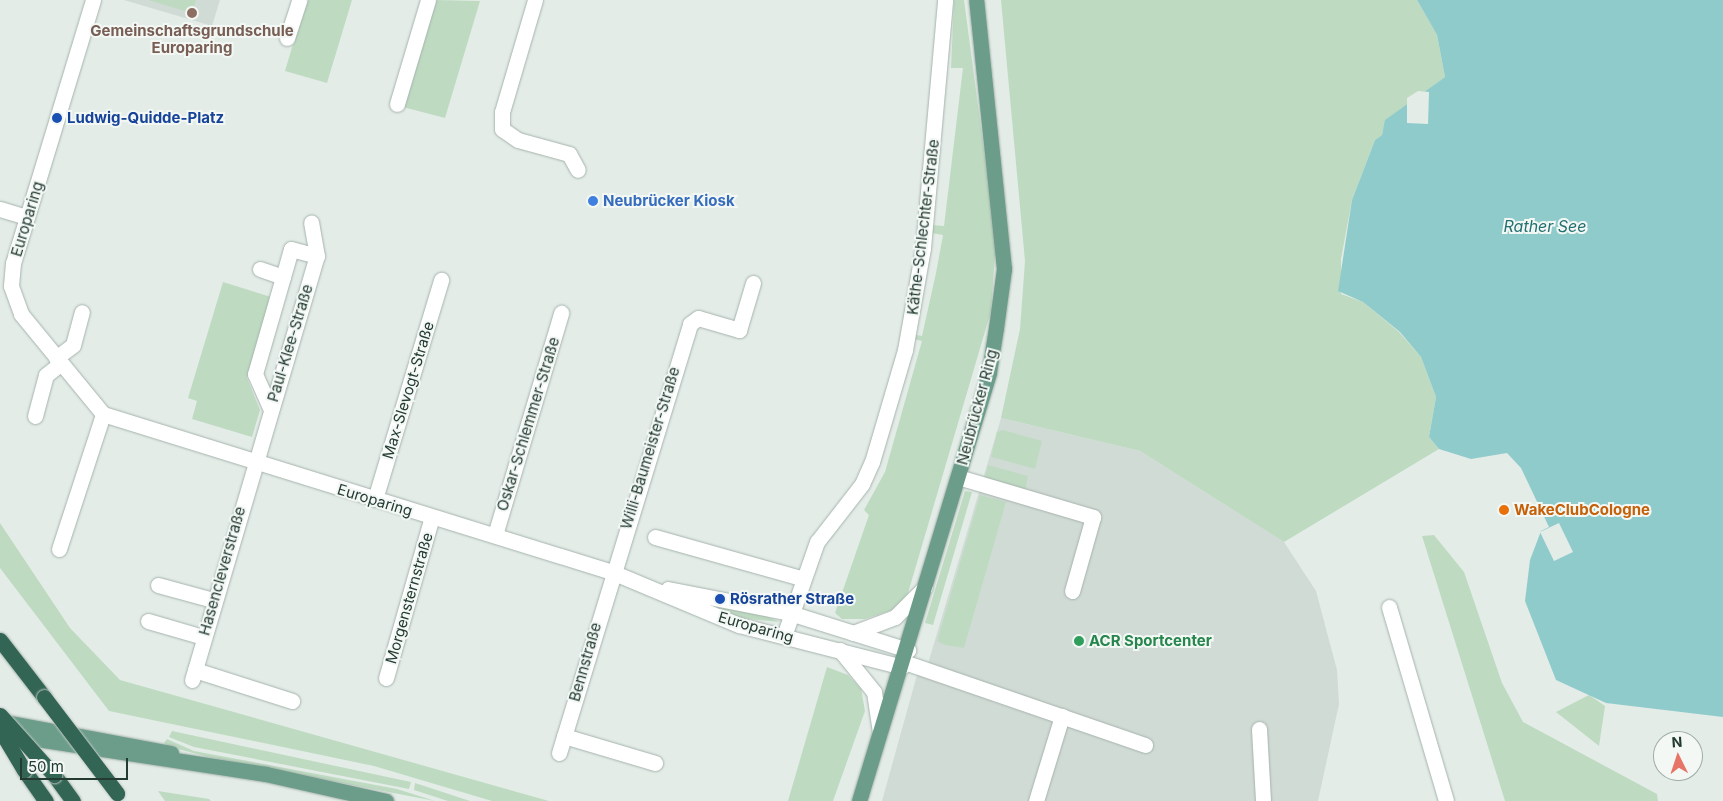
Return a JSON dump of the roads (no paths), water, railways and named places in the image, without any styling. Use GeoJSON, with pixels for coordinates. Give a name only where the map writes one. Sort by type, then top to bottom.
{"type":"FeatureCollection","features":[{"type":"Feature","properties":{"kind":"highway"},"geometry":{"type":"LineString","coordinates":[[0,640],[120,797]]}},
{"type":"Feature","properties":{"kind":"highway"},"geometry":{"type":"LineString","coordinates":[[0,715],[54,776],[73,801]]}},
{"type":"Feature","properties":{"kind":"highway"},"geometry":{"type":"LineString","coordinates":[[0,732],[46,801]]}},
{"type":"Feature","properties":{"kind":"main road","name":"Neubrücker Ring"},"geometry":{"type":"LineString","coordinates":[[859,801],[928,583],[989,372],[1004,269],[976,0]]}},
{"type":"Feature","properties":{"kind":"main road"},"geometry":{"type":"LineString","coordinates":[[0,720],[139,744],[233,769],[350,796],[386,801]]}},
{"type":"Feature","properties":{"kind":"main road"},"geometry":{"type":"LineString","coordinates":[[0,732],[233,769]]}},
{"type":"Feature","properties":{"kind":"street","name":"Europaring"},"geometry":{"type":"LineString","coordinates":[[93,0],[27,217],[11,286],[21,314],[103,414],[432,518],[495,535],[612,572],[647,585],[695,608],[784,636],[839,649],[904,660]]}},
{"type":"Feature","properties":{"kind":"street"},"geometry":{"type":"LineString","coordinates":[[287,38],[299,0]]}},
{"type":"Feature","properties":{"kind":"street"},"geometry":{"type":"LineString","coordinates":[[397,104],[428,0]]}},
{"type":"Feature","properties":{"kind":"street"},"geometry":{"type":"LineString","coordinates":[[535,0],[502,112],[502,130],[518,140],[569,154],[578,170]]}},
{"type":"Feature","properties":{"kind":"street","name":"Käthe-Schlechter-Straße"},"geometry":{"type":"LineString","coordinates":[[784,636],[801,578],[817,542],[862,484],[872,462],[905,350],[922,256],[945,0]]}},
{"type":"Feature","properties":{"kind":"street"},"geometry":{"type":"LineString","coordinates":[[0,209],[27,217]]}},
{"type":"Feature","properties":{"kind":"street","name":"Paul-Klee-Straße"},"geometry":{"type":"LineString","coordinates":[[254,462],[317,256],[311,223]]}},
{"type":"Feature","properties":{"kind":"street"},"geometry":{"type":"LineString","coordinates":[[270,408],[255,374],[291,249],[317,256]]}},
{"type":"Feature","properties":{"kind":"street"},"geometry":{"type":"LineString","coordinates":[[260,270],[283,277]]}},
{"type":"Feature","properties":{"kind":"street","name":"Max-Slevogt-Straße"},"geometry":{"type":"LineString","coordinates":[[375,499],[441,280]]}},
{"type":"Feature","properties":{"kind":"street","name":"Willi-Baumeister-Straße"},"geometry":{"type":"LineString","coordinates":[[612,572],[690,324],[698,318],[739,330],[754,283]]}},
{"type":"Feature","properties":{"kind":"street"},"geometry":{"type":"LineString","coordinates":[[35,416],[46,375],[73,345],[82,312]]}},
{"type":"Feature","properties":{"kind":"street","name":"Oskar-Schlemmer-Straße"},"geometry":{"type":"LineString","coordinates":[[495,535],[561,312]]}},
{"type":"Feature","properties":{"kind":"street"},"geometry":{"type":"LineString","coordinates":[[59,549],[103,414]]}},
{"type":"Feature","properties":{"kind":"street","name":"Hasencleverstraße"},"geometry":{"type":"LineString","coordinates":[[254,462],[213,600],[194,675],[292,701]]}},
{"type":"Feature","properties":{"kind":"street"},"geometry":{"type":"LineString","coordinates":[[958,477],[1094,517],[1072,591]]}},
{"type":"Feature","properties":{"kind":"street","name":"Morgensternstraße"},"geometry":{"type":"LineString","coordinates":[[386,678],[432,518]]}},
{"type":"Feature","properties":{"kind":"street"},"geometry":{"type":"LineString","coordinates":[[655,536],[801,578]]}},
{"type":"Feature","properties":{"kind":"street","name":"Bennstraße"},"geometry":{"type":"LineString","coordinates":[[559,753],[612,572]]}},
{"type":"Feature","properties":{"kind":"street"},"geometry":{"type":"LineString","coordinates":[[853,633],[896,617],[928,583]]}},
{"type":"Feature","properties":{"kind":"street"},"geometry":{"type":"LineString","coordinates":[[158,585],[213,600]]}},
{"type":"Feature","properties":{"kind":"street","name":"Europaring"},"geometry":{"type":"LineString","coordinates":[[647,585],[790,613],[853,633],[904,660]]}},
{"type":"Feature","properties":{"kind":"street"},"geometry":{"type":"LineString","coordinates":[[1389,607],[1446,801]]}},
{"type":"Feature","properties":{"kind":"street"},"geometry":{"type":"LineString","coordinates":[[148,622],[203,637]]}},
{"type":"Feature","properties":{"kind":"street"},"geometry":{"type":"LineString","coordinates":[[839,649],[874,692],[881,733]]}},
{"type":"Feature","properties":{"kind":"street"},"geometry":{"type":"LineString","coordinates":[[904,660],[1145,745]]}},
{"type":"Feature","properties":{"kind":"street"},"geometry":{"type":"LineString","coordinates":[[1036,801],[1062,716]]}},
{"type":"Feature","properties":{"kind":"street"},"geometry":{"type":"LineString","coordinates":[[1259,729],[1264,801]]}},
{"type":"Feature","properties":{"kind":"street"},"geometry":{"type":"LineString","coordinates":[[564,736],[655,763]]}},
{"type":"Feature","properties":{"kind":"water","name":"Rather See"},"geometry":{"type":"Polygon","coordinates":[[[1417,0],[1723,0],[1723,717],[1606,703],[1556,680],[1525,601],[1530,560],[1541,531],[1549,527],[1521,468],[1507,453],[1471,459],[1439,449],[1429,437],[1436,397],[1421,357],[1400,332],[1363,302],[1338,291],[1352,200],[1375,140],[1382,135],[1385,120],[1445,77],[1437,35],[1417,0]]]}},
{"type":"Feature","properties":{"kind":"place","name":"Gemeinschaftsgrundschule Europaring"},"geometry":{"type":"Point","coordinates":[192,13]}},
{"type":"Feature","properties":{"kind":"place","name":"Ludwig-Quidde-Platz"},"geometry":{"type":"Point","coordinates":[57,118]}},
{"type":"Feature","properties":{"kind":"place","name":"Neubrücker Kiosk"},"geometry":{"type":"Point","coordinates":[593,201]}},
{"type":"Feature","properties":{"kind":"place","name":"WakeClubCologne"},"geometry":{"type":"Point","coordinates":[1504,510]}},
{"type":"Feature","properties":{"kind":"place","name":"Rösrather Straße"},"geometry":{"type":"Point","coordinates":[720,599]}},
{"type":"Feature","properties":{"kind":"place","name":"ACR Sportcenter"},"geometry":{"type":"Point","coordinates":[1079,641]}}]}
